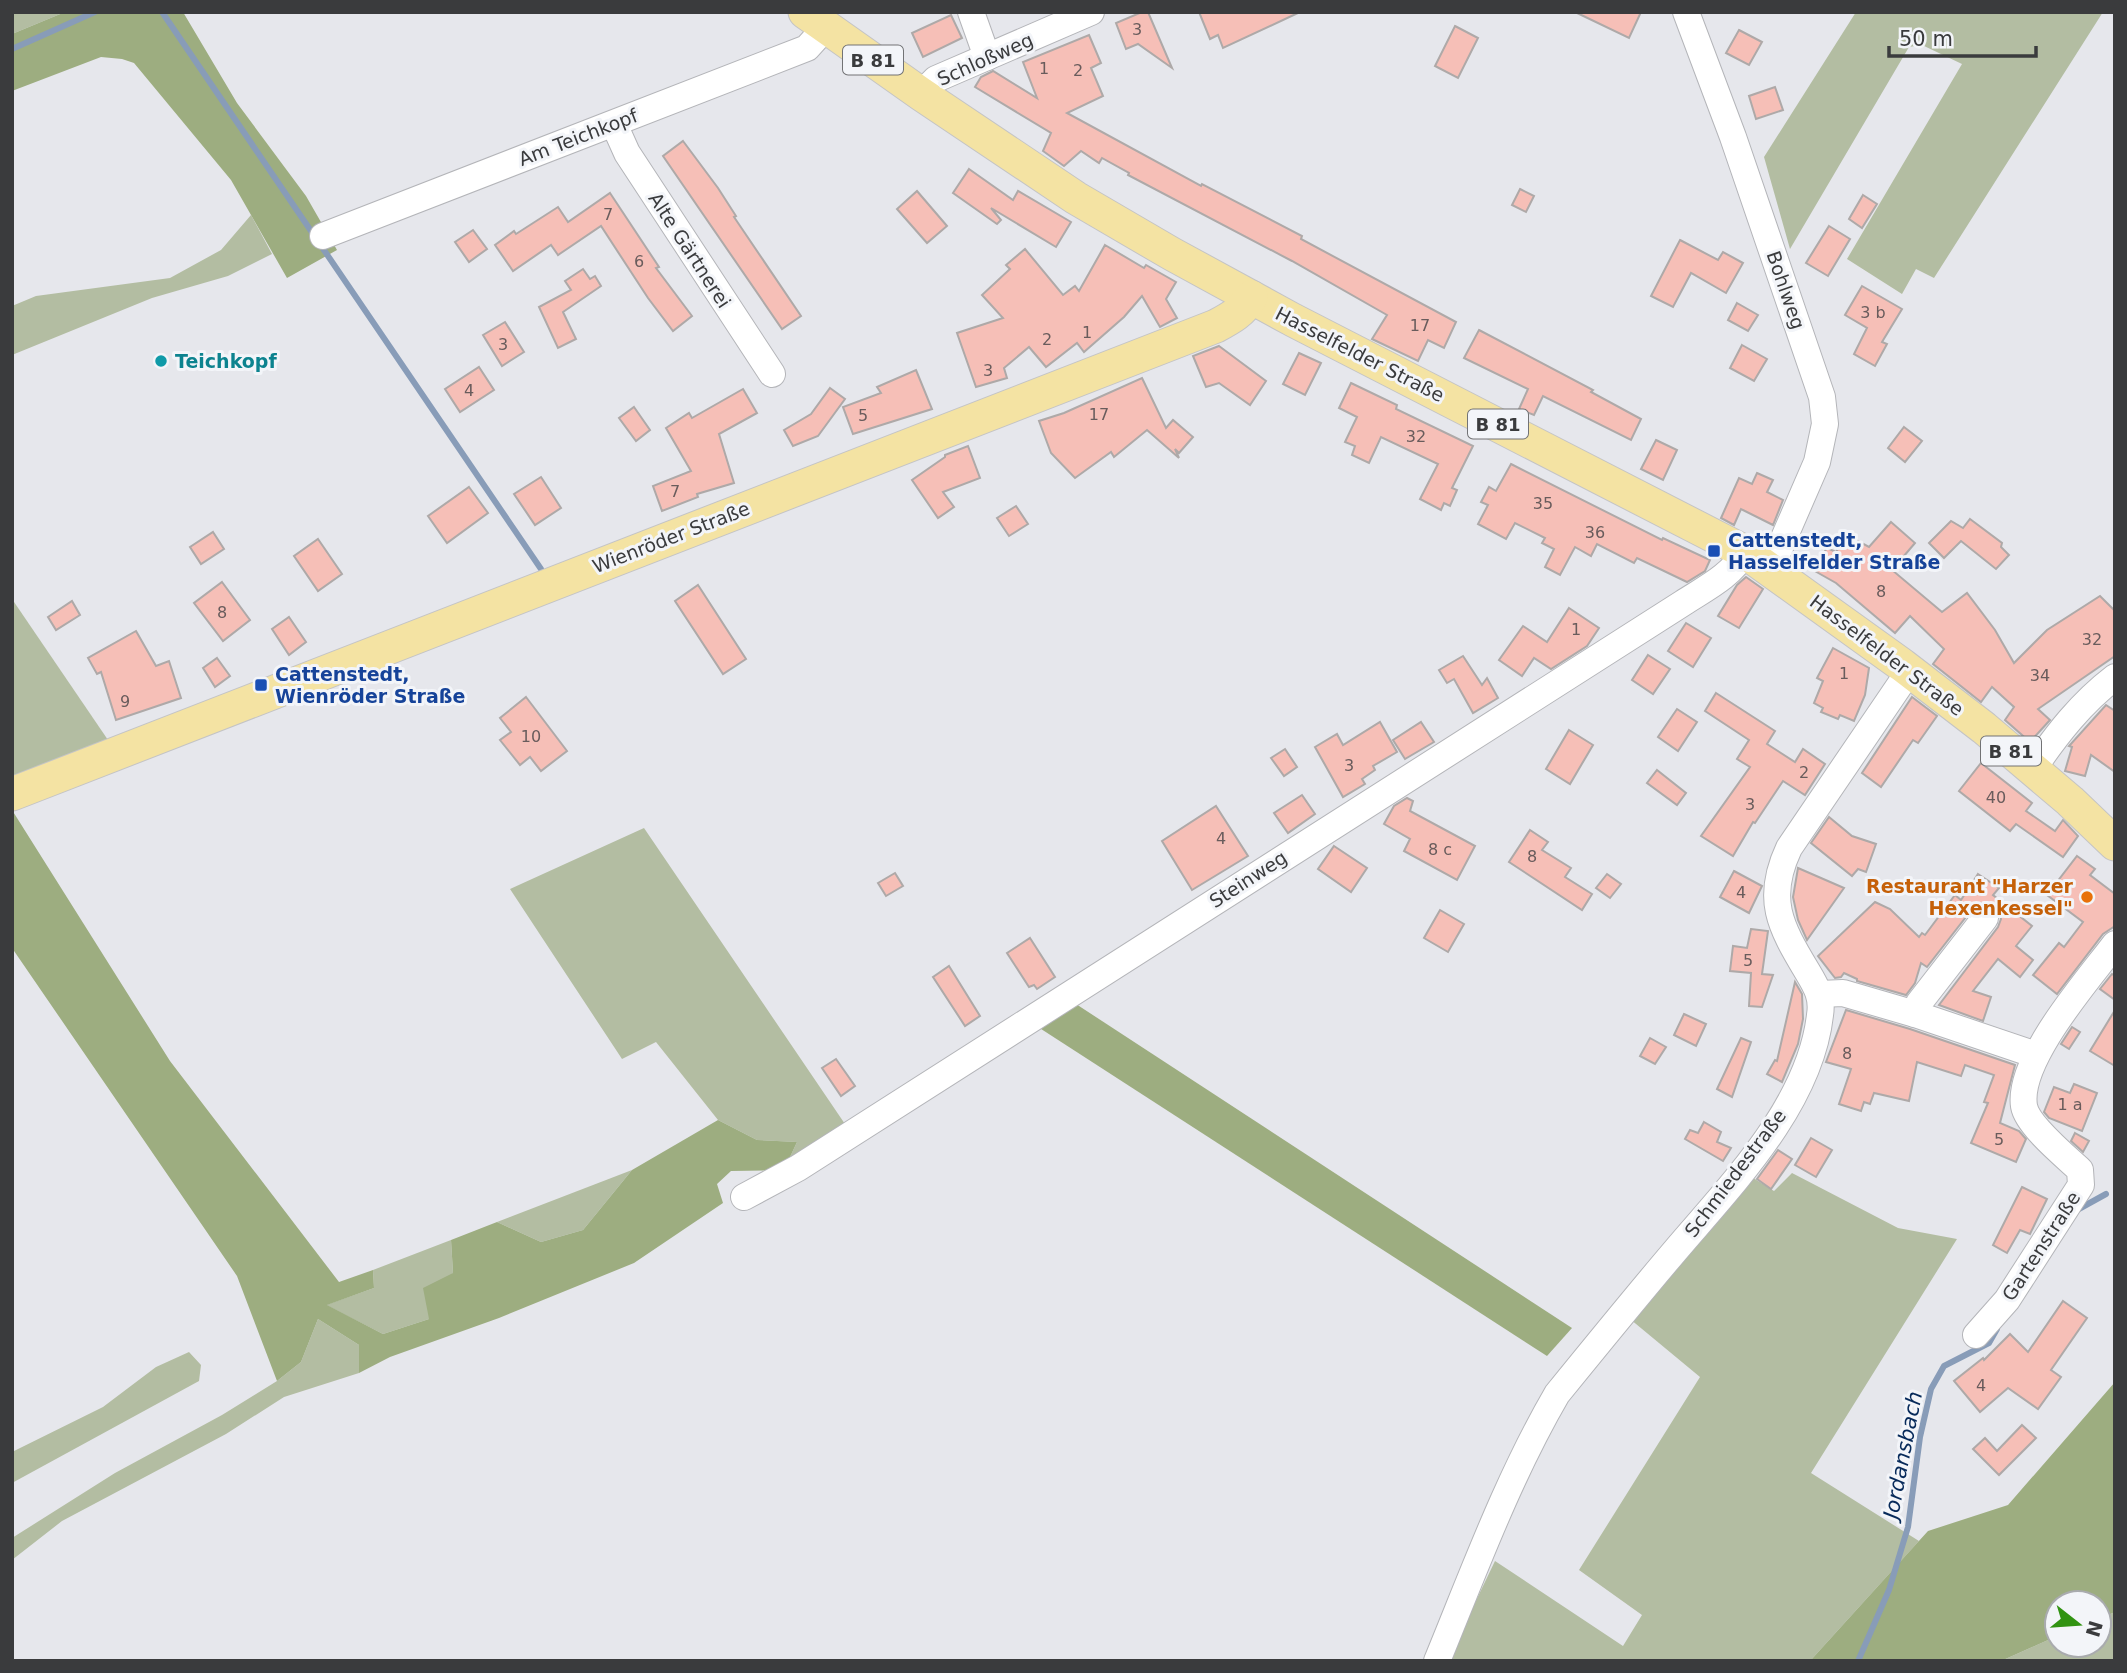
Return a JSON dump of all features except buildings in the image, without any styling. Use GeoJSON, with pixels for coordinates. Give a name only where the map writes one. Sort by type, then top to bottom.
{"type":"FeatureCollection","features":[{"type":"Feature","properties":{"kind":"main road","name":"Hasselfelder Straße"},"geometry":{"type":"LineString","coordinates":[[815,20],[1076,198],[1251,297],[1758,560],[1910,670],[2034,769],[2115,844]]}},
{"type":"Feature","properties":{"kind":"main road","name":"Wienröder Straße"},"geometry":{"type":"LineString","coordinates":[[12,794],[1216,326],[1245,308],[1251,297]]}},
{"type":"Feature","properties":{"kind":"street"},"geometry":{"type":"LineString","coordinates":[[971,12],[987,57]]}},
{"type":"Feature","properties":{"kind":"street","name":"Schloßweg"},"geometry":{"type":"LineString","coordinates":[[921,94],[936,79],[1091,12]]}},
{"type":"Feature","properties":{"kind":"street","name":"Bohlweg"},"geometry":{"type":"LineString","coordinates":[[1686,12],[1733,137],[1822,397],[1825,424],[1817,462],[1758,560]]}},
{"type":"Feature","properties":{"kind":"street","name":"Am Teichkopf"},"geometry":{"type":"LineString","coordinates":[[323,236],[807,48],[815,20]]}},
{"type":"Feature","properties":{"kind":"street","name":"Alte Gärtnerei"},"geometry":{"type":"LineString","coordinates":[[614,124],[626,153],[772,374]]}},
{"type":"Feature","properties":{"kind":"street","name":"Steinweg"},"geometry":{"type":"LineString","coordinates":[[744,1197],[798,1168],[1735,568],[1758,560]]}},
{"type":"Feature","properties":{"kind":"street"},"geometry":{"type":"LineString","coordinates":[[1910,670],[1803,828],[1779,871],[1777,895],[1780,919],[1820,994],[1843,993],[2036,1055]]}},
{"type":"Feature","properties":{"kind":"street"},"geometry":{"type":"LineString","coordinates":[[2034,769],[2061,728],[2098,690],[2115,677]]}},
{"type":"Feature","properties":{"kind":"street"},"geometry":{"type":"LineString","coordinates":[[1915,1014],[1919,1003],[1985,918]]}},
{"type":"Feature","properties":{"kind":"street","name":"Gartenstraße"},"geometry":{"type":"LineString","coordinates":[[1976,1335],[2007,1300],[2081,1185],[2080,1170],[2034,1125],[2024,1107],[2027,1083],[2046,1035],[2115,944]]}},
{"type":"Feature","properties":{"kind":"street","name":"Schmiedestraße"},"geometry":{"type":"LineString","coordinates":[[1437,1661],[1498,1514],[1556,1394],[1745,1167],[1776,1125],[1811,1058],[1818,1034],[1820,994]]}},
{"type":"Feature","properties":{"kind":"green space"},"geometry":{"type":"Polygon","coordinates":[[[12,12],[65,12],[12,34],[12,12]]]}},
{"type":"Feature","properties":{"kind":"green space"},"geometry":{"type":"Polygon","coordinates":[[[65,12],[183,12],[237,103],[306,196],[337,250],[287,278],[231,180],[134,63],[101,57],[12,91],[12,34],[65,12]]]}},
{"type":"Feature","properties":{"kind":"green space"},"geometry":{"type":"Polygon","coordinates":[[[1856,12],[2103,12],[1934,278],[1916,269],[1902,294],[1847,259],[1962,64],[1922,45],[1909,47],[1790,249],[1764,157],[1856,12]]]}},
{"type":"Feature","properties":{"kind":"green space"},"geometry":{"type":"Polygon","coordinates":[[[251,215],[272,254],[228,276],[152,298],[12,355],[12,306],[36,296],[170,278],[221,250],[251,215]]]}},
{"type":"Feature","properties":{"kind":"green space"},"geometry":{"type":"Polygon","coordinates":[[[12,599],[108,740],[12,776],[12,599]]]}},
{"type":"Feature","properties":{"kind":"green space"},"geometry":{"type":"Polygon","coordinates":[[[12,810],[170,1061],[339,1282],[373,1270],[374,1288],[327,1305],[383,1334],[429,1319],[423,1288],[453,1273],[451,1240],[497,1222],[541,1242],[583,1230],[632,1170],[718,1120],[757,1140],[797,1142],[784,1170],[731,1171],[717,1184],[723,1203],[634,1263],[499,1318],[390,1357],[359,1373],[359,1345],[318,1319],[301,1362],[277,1381],[237,1276],[12,948],[12,810]]]}},
{"type":"Feature","properties":{"kind":"green space"},"geometry":{"type":"Polygon","coordinates":[[[644,828],[847,1127],[784,1170],[797,1142],[757,1140],[718,1120],[656,1042],[622,1059],[510,889],[644,828]]]}},
{"type":"Feature","properties":{"kind":"green space"},"geometry":{"type":"Polygon","coordinates":[[[1076,1004],[1572,1328],[1547,1356],[1038,1027],[1076,1004]]]}},
{"type":"Feature","properties":{"kind":"green space"},"geometry":{"type":"Polygon","coordinates":[[[632,1170],[583,1230],[541,1242],[497,1222],[632,1170]]]}},
{"type":"Feature","properties":{"kind":"green space"},"geometry":{"type":"Polygon","coordinates":[[[1792,1173],[1898,1228],[1957,1239],[1811,1473],[1919,1541],[1810,1661],[1447,1661],[1495,1561],[1623,1646],[1642,1615],[1579,1570],[1700,1377],[1630,1319],[1750,1176],[1774,1191],[1792,1173]]]}},
{"type":"Feature","properties":{"kind":"green space"},"geometry":{"type":"Polygon","coordinates":[[[451,1240],[453,1273],[429,1319],[383,1334],[326,1305],[374,1288],[373,1270],[451,1240]]]}},
{"type":"Feature","properties":{"kind":"green space"},"geometry":{"type":"Polygon","coordinates":[[[318,1319],[359,1345],[359,1373],[284,1397],[226,1434],[62,1521],[12,1560],[12,1538],[115,1473],[222,1415],[277,1381],[301,1362],[318,1319]]]}},
{"type":"Feature","properties":{"kind":"green space"},"geometry":{"type":"Polygon","coordinates":[[[189,1352],[201,1365],[199,1381],[12,1483],[12,1452],[103,1407],[156,1367],[189,1352]]]}},
{"type":"Feature","properties":{"kind":"green space"},"geometry":{"type":"Polygon","coordinates":[[[2115,1382],[2115,1612],[2113,1613],[2113,1589],[2043,1589],[2043,1642],[2001,1661],[1810,1661],[1928,1531],[2008,1505],[2115,1382]]]}},
{"type":"Feature","properties":{"kind":"green space"},"geometry":{"type":"Polygon","coordinates":[[[2115,1612],[2115,1661],[2001,1661],[2043,1642],[2043,1659],[2113,1659],[2115,1612]]]}},
{"type":"Feature","properties":{"kind":"waterway"},"geometry":{"type":"LineString","coordinates":[[12,49],[95,12]]}},
{"type":"Feature","properties":{"kind":"waterway"},"geometry":{"type":"LineString","coordinates":[[162,12],[541,569]]}},
{"type":"Feature","properties":{"kind":"waterway","name":"Jordansbach"},"geometry":{"type":"LineString","coordinates":[[2077,1210],[2106,1194]]}},
{"type":"Feature","properties":{"kind":"waterway","name":"Jordansbach"},"geometry":{"type":"LineString","coordinates":[[1858,1661],[1889,1590],[1908,1527],[1920,1437],[1931,1389],[1944,1366],[1989,1343],[1997,1329]]}},
{"type":"Feature","properties":{"kind":"place","name":"Teichkopf"},"geometry":{"type":"Point","coordinates":[161,361]}},
{"type":"Feature","properties":{"kind":"place","name":"Cattenstedt, Hasselfelder Straße"},"geometry":{"type":"Point","coordinates":[1714,551]}},
{"type":"Feature","properties":{"kind":"place","name":"Cattenstedt, Wienröder Straße"},"geometry":{"type":"Point","coordinates":[261,685]}},
{"type":"Feature","properties":{"kind":"place","name":"Restaurant \"Harzer Hexenkessel\""},"geometry":{"type":"Point","coordinates":[2087,897]}}]}
